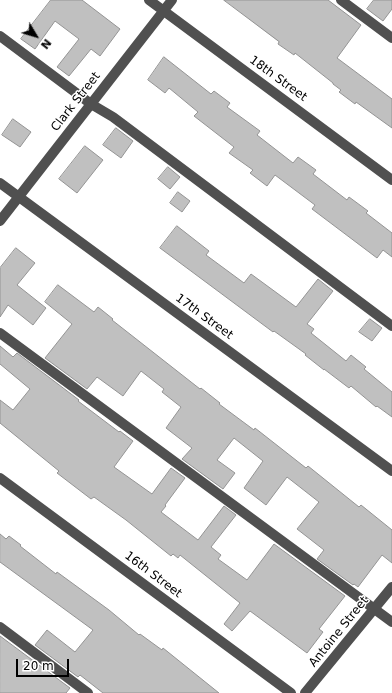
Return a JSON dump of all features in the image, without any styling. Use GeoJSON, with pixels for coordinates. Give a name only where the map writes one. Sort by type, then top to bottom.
{"type":"FeatureCollection","features":[{"type":"Feature","properties":{"kind":"street","name":"18th Street"},"geometry":{"type":"LineString","coordinates":[[149,0],[392,180]]}},
{"type":"Feature","properties":{"kind":"street","name":"Clark Street"},"geometry":{"type":"LineString","coordinates":[[0,220],[172,0]]}},
{"type":"Feature","properties":{"kind":"street"},"geometry":{"type":"LineString","coordinates":[[341,0],[392,38]]}},
{"type":"Feature","properties":{"kind":"street"},"geometry":{"type":"LineString","coordinates":[[0,36],[91,104],[113,117],[392,326]]}},
{"type":"Feature","properties":{"kind":"street","name":"17th Street"},"geometry":{"type":"LineString","coordinates":[[0,183],[392,471]]}},
{"type":"Feature","properties":{"kind":"street"},"geometry":{"type":"LineString","coordinates":[[0,333],[392,622]]}},
{"type":"Feature","properties":{"kind":"street","name":"16th Street"},"geometry":{"type":"LineString","coordinates":[[0,478],[291,693]]}},
{"type":"Feature","properties":{"kind":"street","name":"Antoine Street"},"geometry":{"type":"LineString","coordinates":[[305,693],[392,586]]}},
{"type":"Feature","properties":{"kind":"street"},"geometry":{"type":"LineString","coordinates":[[0,627],[88,693]]}},
{"type":"Feature","properties":{"kind":"building"},"geometry":{"type":"Polygon","coordinates":[[[51,0],[82,0],[120,29],[100,56],[91,49],[69,76],[57,67],[79,39],[55,21],[35,49],[21,39],[51,0]]]}},
{"type":"Feature","properties":{"kind":"building"},"geometry":{"type":"Polygon","coordinates":[[[224,0],[328,0],[361,25],[337,58],[392,99],[392,128],[356,102],[355,104],[339,92],[341,90],[333,83],[295,53],[294,55],[278,44],[279,42],[224,0]]]}},
{"type":"Feature","properties":{"kind":"building"},"geometry":{"type":"Polygon","coordinates":[[[374,0],[392,0],[392,9],[383,21],[367,9],[374,0]]]}},
{"type":"Feature","properties":{"kind":"building"},"geometry":{"type":"Polygon","coordinates":[[[164,57],[211,94],[214,91],[230,103],[227,107],[260,131],[257,135],[293,163],[298,157],[316,170],[313,174],[347,200],[349,197],[368,211],[366,213],[392,233],[392,257],[383,250],[377,258],[312,209],[315,205],[275,175],[267,186],[250,173],[253,170],[229,153],[234,147],[194,116],[198,112],[169,88],[165,93],[148,80],[164,57]]]}},
{"type":"Feature","properties":{"kind":"building"},"geometry":{"type":"Polygon","coordinates":[[[13,119],[31,132],[20,147],[2,135],[13,119]]]}},
{"type":"Feature","properties":{"kind":"building"},"geometry":{"type":"Polygon","coordinates":[[[116,128],[133,141],[121,158],[103,145],[116,128]]]}},
{"type":"Feature","properties":{"kind":"building"},"geometry":{"type":"Polygon","coordinates":[[[85,146],[103,160],[77,193],[59,179],[85,146]]]}},
{"type":"Feature","properties":{"kind":"building"},"geometry":{"type":"Polygon","coordinates":[[[168,167],[180,177],[170,189],[158,179],[168,167]]]}},
{"type":"Feature","properties":{"kind":"building"},"geometry":{"type":"Polygon","coordinates":[[[178,192],[190,201],[182,212],[170,203],[178,192]]]}},
{"type":"Feature","properties":{"kind":"building"},"geometry":{"type":"Polygon","coordinates":[[[177,226],[209,251],[206,255],[244,283],[251,274],[296,307],[318,279],[333,291],[307,324],[314,329],[311,333],[346,361],[351,355],[366,367],[364,369],[392,392],[392,417],[377,406],[376,407],[351,386],[349,388],[324,370],[305,355],[306,354],[274,331],[273,332],[160,248],[177,226]]]}},
{"type":"Feature","properties":{"kind":"building"},"geometry":{"type":"Polygon","coordinates":[[[16,248],[35,263],[17,285],[46,308],[33,325],[8,305],[0,317],[0,268],[16,248]]]}},
{"type":"Feature","properties":{"kind":"building"},"geometry":{"type":"Polygon","coordinates":[[[58,285],[94,312],[98,307],[113,319],[112,320],[220,403],[219,404],[254,430],[255,428],[306,468],[308,466],[359,507],[361,505],[392,530],[392,563],[382,555],[358,587],[354,584],[353,585],[317,559],[324,550],[297,529],[319,502],[287,477],[266,505],[244,488],[263,461],[234,438],[217,460],[235,473],[223,489],[182,459],[192,448],[166,428],[181,407],[162,392],[164,389],[141,371],[123,396],[97,377],[87,389],[45,358],[72,324],[45,302],[58,285]]]}},
{"type":"Feature","properties":{"kind":"building"},"geometry":{"type":"Polygon","coordinates":[[[370,319],[382,328],[372,341],[359,332],[370,319]]]}},
{"type":"Feature","properties":{"kind":"building"},"geometry":{"type":"Polygon","coordinates":[[[0,346],[13,357],[17,353],[79,400],[78,401],[133,441],[114,467],[152,494],[171,468],[185,478],[161,512],[198,540],[224,506],[236,515],[211,547],[221,555],[218,559],[247,580],[274,544],[345,596],[319,629],[323,632],[307,653],[250,611],[232,631],[224,624],[240,603],[180,555],[178,558],[173,554],[171,556],[126,520],[94,497],[91,499],[57,473],[59,471],[0,423],[0,400],[13,410],[30,389],[0,364],[0,346]]]}},
{"type":"Feature","properties":{"kind":"building"},"geometry":{"type":"Polygon","coordinates":[[[0,534],[6,539],[9,536],[56,574],[57,572],[109,610],[139,635],[140,634],[162,650],[163,648],[219,693],[103,693],[80,675],[78,677],[35,645],[47,630],[75,652],[93,630],[0,562],[0,534]]]}},
{"type":"Feature","properties":{"kind":"building"},"geometry":{"type":"Polygon","coordinates":[[[0,636],[70,688],[66,693],[0,693],[0,636]]]}}]}
